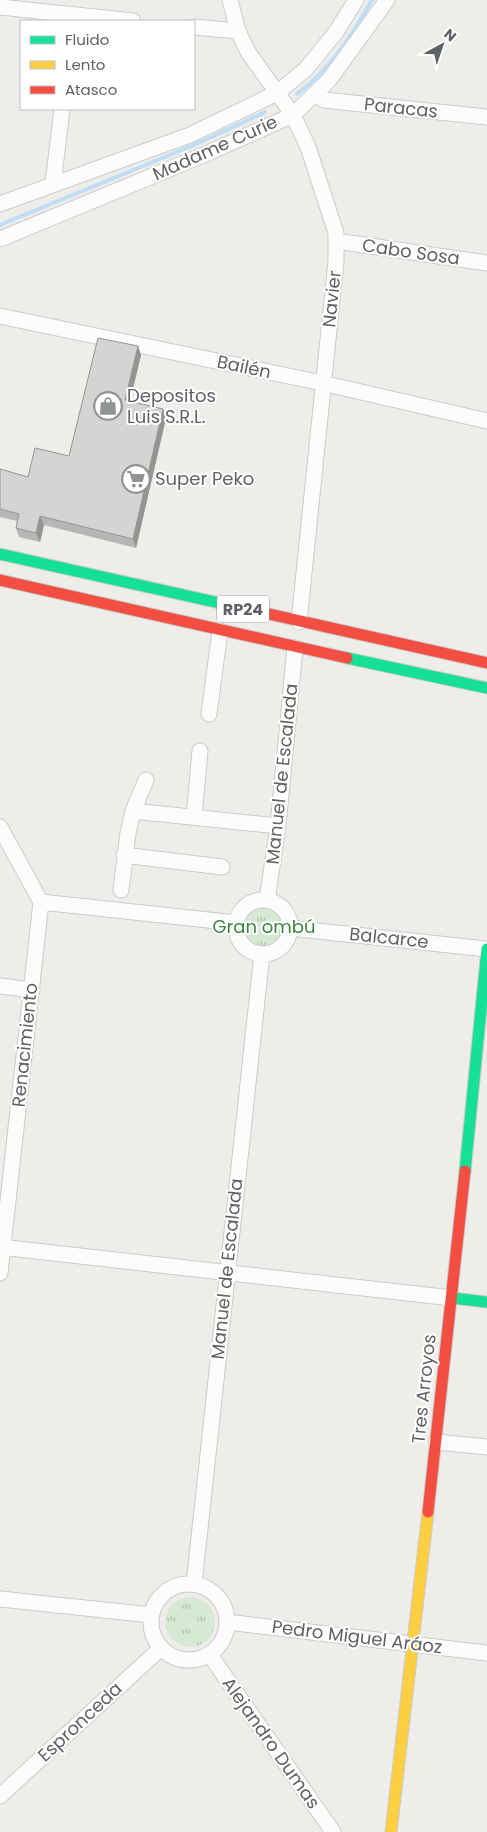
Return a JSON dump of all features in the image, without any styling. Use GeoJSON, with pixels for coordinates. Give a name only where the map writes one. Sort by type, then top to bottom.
{"type":"FeatureCollection","features":[{"type":"Feature","properties":{"kind":"main road","name":"RP24"},"geometry":{"type":"LineString","coordinates":[[0,554],[487,663]]}},
{"type":"Feature","properties":{"kind":"main road","name":"RP24"},"geometry":{"type":"LineString","coordinates":[[0,580],[220,632],[487,688]]}},
{"type":"Feature","properties":{"kind":"main road","name":"Tres Arroyos"},"geometry":{"type":"LineString","coordinates":[[391,1832],[452,1298],[487,949]]}},
{"type":"Feature","properties":{"kind":"main road"},"geometry":{"type":"LineString","coordinates":[[452,1298],[487,1302]]}},
{"type":"Feature","properties":{"kind":"street","name":"Navier"},"geometry":{"type":"LineString","coordinates":[[230,0],[238,31],[248,52],[292,115],[308,147],[331,216],[336,241],[336,261],[299,622]]}},
{"type":"Feature","properties":{"kind":"street","name":"Madame Curie"},"geometry":{"type":"LineString","coordinates":[[0,204],[190,135],[278,93],[306,69],[336,32],[356,0]]}},
{"type":"Feature","properties":{"kind":"street","name":"Madame Curie"},"geometry":{"type":"LineString","coordinates":[[0,239],[208,153],[292,115],[316,94],[345,59],[387,0]]}},
{"type":"Feature","properties":{"kind":"street"},"geometry":{"type":"LineString","coordinates":[[0,7],[73,19],[104,20]]}},
{"type":"Feature","properties":{"kind":"street"},"geometry":{"type":"LineString","coordinates":[[195,27],[238,31]]}},
{"type":"Feature","properties":{"kind":"street","name":"Paracas"},"geometry":{"type":"LineString","coordinates":[[316,94],[324,100],[487,117]]}},
{"type":"Feature","properties":{"kind":"street"},"geometry":{"type":"LineString","coordinates":[[53,184],[62,110]]}},
{"type":"Feature","properties":{"kind":"street","name":"Cabo Sosa"},"geometry":{"type":"LineString","coordinates":[[336,241],[487,263]]}},
{"type":"Feature","properties":{"kind":"street","name":"Bailén"},"geometry":{"type":"LineString","coordinates":[[0,316],[322,383],[487,421]]}},
{"type":"Feature","properties":{"kind":"street"},"geometry":{"type":"LineString","coordinates":[[209,714],[220,632]]}},
{"type":"Feature","properties":{"kind":"street","name":"Manuel de Escalada"},"geometry":{"type":"LineString","coordinates":[[267,900],[278,826],[296,648]]}},
{"type":"Feature","properties":{"kind":"street"},"geometry":{"type":"LineString","coordinates":[[194,817],[200,751]]}},
{"type":"Feature","properties":{"kind":"street"},"geometry":{"type":"LineString","coordinates":[[121,890],[124,855],[133,811],[146,780]]}},
{"type":"Feature","properties":{"kind":"street"},"geometry":{"type":"LineString","coordinates":[[133,811],[278,826]]}},
{"type":"Feature","properties":{"kind":"street"},"geometry":{"type":"LineString","coordinates":[[0,827],[41,902],[236,923]]}},
{"type":"Feature","properties":{"kind":"street"},"geometry":{"type":"LineString","coordinates":[[124,855],[222,867]]}},
{"type":"Feature","properties":{"kind":"street"},"geometry":{"type":"LineString","coordinates":[[267,900],[281,906],[286,912],[290,928],[285,944],[270,953],[254,953],[242,944],[236,931],[236,923],[238,915],[250,902],[267,900]]}},
{"type":"Feature","properties":{"kind":"street","name":"Renacimiento"},"geometry":{"type":"LineString","coordinates":[[0,1273],[1,1247],[41,902]]}},
{"type":"Feature","properties":{"kind":"street","name":"Balcarce"},"geometry":{"type":"LineString","coordinates":[[290,928],[487,949]]}},
{"type":"Feature","properties":{"kind":"street","name":"Manuel de Escalada"},"geometry":{"type":"LineString","coordinates":[[194,1584],[226,1271],[262,954]]}},
{"type":"Feature","properties":{"kind":"street"},"geometry":{"type":"LineString","coordinates":[[0,986],[32,990]]}},
{"type":"Feature","properties":{"kind":"street"},"geometry":{"type":"LineString","coordinates":[[1,1247],[452,1298]]}},
{"type":"Feature","properties":{"kind":"street"},"geometry":{"type":"LineString","coordinates":[[436,1442],[487,1447]]}},
{"type":"Feature","properties":{"kind":"street"},"geometry":{"type":"LineString","coordinates":[[182,1584],[194,1584],[214,1593],[223,1606],[227,1622],[225,1635],[219,1646],[210,1655],[197,1660],[184,1660],[171,1656],[161,1648],[154,1638],[151,1615],[155,1604],[162,1595],[182,1584]]}},
{"type":"Feature","properties":{"kind":"street"},"geometry":{"type":"LineString","coordinates":[[0,1599],[151,1615]]}},
{"type":"Feature","properties":{"kind":"street","name":"Pedro Miguel Aráoz"},"geometry":{"type":"LineString","coordinates":[[227,1622],[487,1652]]}},
{"type":"Feature","properties":{"kind":"street","name":"Espronceda"},"geometry":{"type":"LineString","coordinates":[[0,1796],[161,1648]]}},
{"type":"Feature","properties":{"kind":"street","name":"Alejandro Dumas"},"geometry":{"type":"LineString","coordinates":[[210,1655],[333,1832]]}},
{"type":"Feature","properties":{"kind":"green space","name":"Gran ombú"},"geometry":{"type":"Polygon","coordinates":[[[264,903],[273,905],[281,910],[286,918],[288,927],[286,936],[281,944],[273,949],[264,951],[255,949],[247,944],[242,936],[240,927],[242,918],[247,910],[255,905],[264,903]]]}},
{"type":"Feature","properties":{"kind":"green space"},"geometry":{"type":"Polygon","coordinates":[[[185,1597],[195,1597],[208,1604],[215,1617],[215,1627],[208,1640],[195,1647],[185,1647],[176,1643],[169,1636],[165,1627],[165,1617],[169,1608],[176,1601],[185,1597]]]}},
{"type":"Feature","properties":{"kind":"building"},"geometry":{"type":"Polygon","coordinates":[[[98,338],[138,346],[125,400],[163,409],[133,539],[40,516],[36,533],[16,528],[19,514],[0,509],[0,469],[28,477],[35,448],[69,456],[98,338]]]}},
{"type":"Feature","properties":{"kind":"waterway"},"geometry":{"type":"LineString","coordinates":[[297,94],[309,85],[330,63],[357,26],[372,0]]}},
{"type":"Feature","properties":{"kind":"waterway"},"geometry":{"type":"LineString","coordinates":[[0,225],[194,145],[265,112]]}},
{"type":"Feature","properties":{"kind":"traffic: fast"},"geometry":{"type":"LineString","coordinates":[[0,554],[251,610]]}},
{"type":"Feature","properties":{"kind":"traffic: fast"},"geometry":{"type":"LineString","coordinates":[[347,658],[487,688]]}},
{"type":"Feature","properties":{"kind":"traffic: fast"},"geometry":{"type":"LineString","coordinates":[[465,1171],[487,949]]}},
{"type":"Feature","properties":{"kind":"traffic: fast"},"geometry":{"type":"LineString","coordinates":[[452,1298],[487,1302]]}},
{"type":"Feature","properties":{"kind":"traffic: slow"},"geometry":{"type":"LineString","coordinates":[[391,1832],[428,1512]]}},
{"type":"Feature","properties":{"kind":"traffic: jam"},"geometry":{"type":"LineString","coordinates":[[0,580],[347,658]]}},
{"type":"Feature","properties":{"kind":"traffic: jam"},"geometry":{"type":"LineString","coordinates":[[251,610],[487,663]]}},
{"type":"Feature","properties":{"kind":"traffic: jam"},"geometry":{"type":"LineString","coordinates":[[428,1512],[465,1171]]}},
{"type":"Feature","properties":{"kind":"place","name":"Depositos Luis S.R.L."},"geometry":{"type":"Point","coordinates":[108,406]}},
{"type":"Feature","properties":{"kind":"place","name":"Super Peko"},"geometry":{"type":"Point","coordinates":[136,479]}}]}
